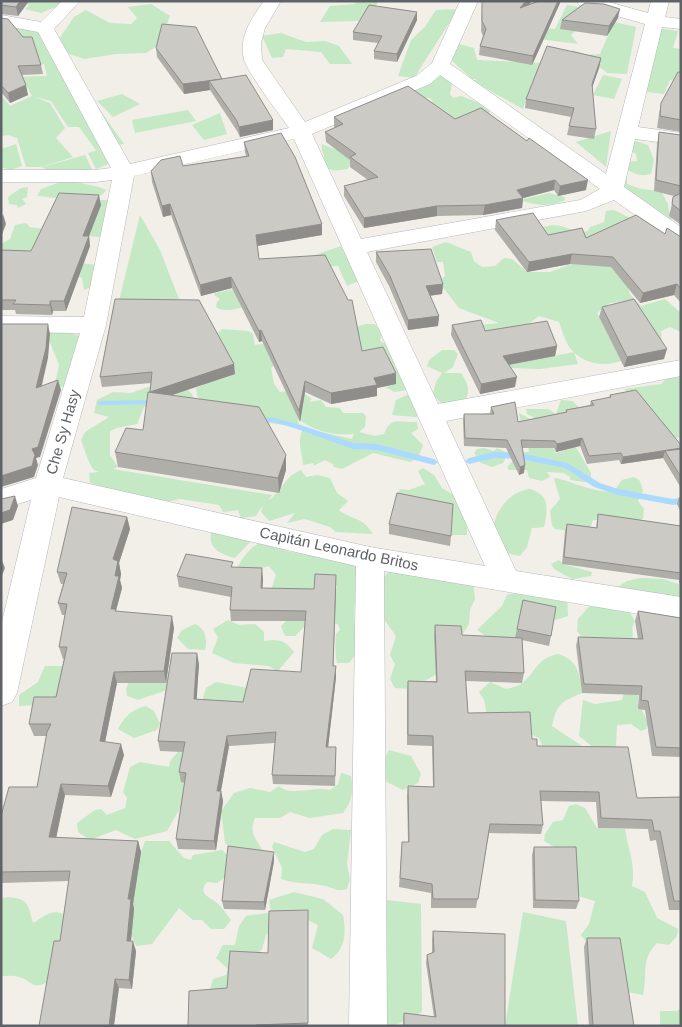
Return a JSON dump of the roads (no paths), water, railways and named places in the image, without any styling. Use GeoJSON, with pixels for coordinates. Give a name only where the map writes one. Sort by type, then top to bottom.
{"type":"FeatureCollection","features":[{"type":"Feature","properties":{"kind":"street"},"geometry":{"type":"LineString","coordinates":[[45,28],[72,1]]}},
{"type":"Feature","properties":{"kind":"street"},"geometry":{"type":"LineString","coordinates":[[273,1],[263,13],[252,35],[253,60],[301,131],[356,247],[429,415],[506,580]]}},
{"type":"Feature","properties":{"kind":"street"},"geometry":{"type":"LineString","coordinates":[[1,176],[95,176],[124,172],[301,131],[423,80],[440,66],[469,1]]}},
{"type":"Feature","properties":{"kind":"street"},"geometry":{"type":"LineString","coordinates":[[585,1],[656,21],[681,24]]}},
{"type":"Feature","properties":{"kind":"street"},"geometry":{"type":"LineString","coordinates":[[356,247],[586,205],[606,196],[613,188],[660,1]]}},
{"type":"Feature","properties":{"kind":"street"},"geometry":{"type":"LineString","coordinates":[[1,20],[45,28]]}},
{"type":"Feature","properties":{"kind":"street"},"geometry":{"type":"LineString","coordinates":[[45,28],[124,172]]}},
{"type":"Feature","properties":{"kind":"street"},"geometry":{"type":"LineString","coordinates":[[440,66],[613,188],[647,215],[681,237]]}},
{"type":"Feature","properties":{"kind":"street"},"geometry":{"type":"LineString","coordinates":[[627,132],[681,139]]}},
{"type":"Feature","properties":{"kind":"street","name":"Che Sy Hasy"},"geometry":{"type":"LineString","coordinates":[[1,693],[48,484],[94,325],[124,172]]}},
{"type":"Feature","properties":{"kind":"street"},"geometry":{"type":"LineString","coordinates":[[1,324],[94,325]]}},
{"type":"Feature","properties":{"kind":"street"},"geometry":{"type":"LineString","coordinates":[[429,415],[681,368]]}},
{"type":"Feature","properties":{"kind":"street"},"geometry":{"type":"LineString","coordinates":[[1,499],[48,484]]}},
{"type":"Feature","properties":{"kind":"street","name":"Capitán Leonardo Britos"},"geometry":{"type":"LineString","coordinates":[[48,484],[370,558],[681,609]]}},
{"type":"Feature","properties":{"kind":"street"},"geometry":{"type":"LineString","coordinates":[[368,1026],[370,558]]}},
{"type":"Feature","properties":{"kind":"waterway"},"geometry":{"type":"LineString","coordinates":[[100,403],[157,402]]}},
{"type":"Feature","properties":{"kind":"waterway"},"geometry":{"type":"LineString","coordinates":[[258,419],[274,420],[299,427],[353,446],[377,447],[434,462]]}},
{"type":"Feature","properties":{"kind":"waterway"},"geometry":{"type":"LineString","coordinates":[[469,461],[494,455],[520,456],[567,466],[597,485],[618,492],[673,502],[681,501]]}}]}
